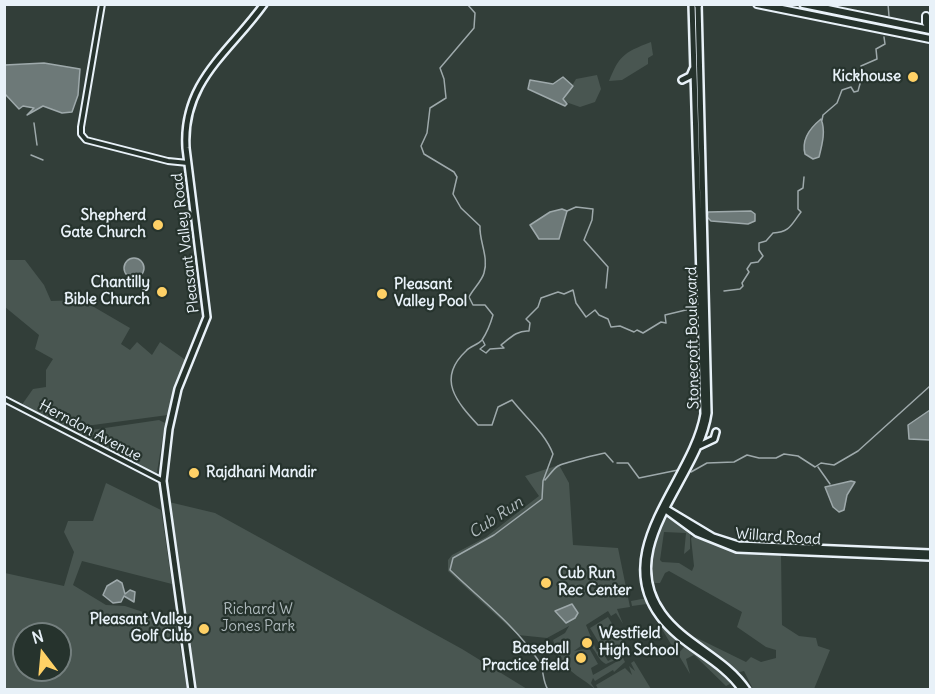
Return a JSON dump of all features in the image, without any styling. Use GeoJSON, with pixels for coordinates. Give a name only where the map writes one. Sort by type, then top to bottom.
{"type":"FeatureCollection","features":[{"type":"Feature","properties":{"kind":"highway"},"geometry":{"type":"LineString","coordinates":[[757,4],[930,39]]}},
{"type":"Feature","properties":{"kind":"highway"},"geometry":{"type":"LineString","coordinates":[[803,4],[930,29]]}},
{"type":"Feature","properties":{"kind":"highway"},"geometry":{"type":"LineString","coordinates":[[926,16],[926,23],[930,29]]}},
{"type":"Feature","properties":{"kind":"main road","name":"Pleasant Valley Road"},"geometry":{"type":"LineString","coordinates":[[250,20],[260,4]]}},
{"type":"Feature","properties":{"kind":"main road","name":"Pleasant Valley Road"},"geometry":{"type":"LineString","coordinates":[[192,690],[163,482],[174,403],[207,317],[188,163],[187,123],[201,82],[212,64],[264,4]]}},
{"type":"Feature","properties":{"kind":"main road","name":"Stonecroft Boulevard"},"geometry":{"type":"LineString","coordinates":[[696,5],[694,68],[704,408],[700,432],[645,553],[644,575],[651,602],[668,626],[731,676],[742,690]]}},
{"type":"Feature","properties":{"kind":"main road","name":"Stonecroft Boulevard"},"geometry":{"type":"LineString","coordinates":[[696,5],[708,408],[699,446],[664,509],[653,538],[649,559],[649,582],[656,602],[671,624],[732,672],[747,690]]}},
{"type":"Feature","properties":{"kind":"main road"},"geometry":{"type":"LineString","coordinates":[[682,80],[690,76],[694,68]]}},
{"type":"Feature","properties":{"kind":"main road"},"geometry":{"type":"LineString","coordinates":[[699,446],[714,439],[716,432]]}},
{"type":"Feature","properties":{"kind":"main road","name":"Willard Road"},"geometry":{"type":"LineString","coordinates":[[664,509],[697,533],[737,549],[930,555]]}},
{"type":"Feature","properties":{"kind":"street"},"geometry":{"type":"LineString","coordinates":[[102,4],[80,131],[86,140],[168,161],[188,163]]}},
{"type":"Feature","properties":{"kind":"street","name":"Herndon Avenue"},"geometry":{"type":"LineString","coordinates":[[6,400],[163,482]]}},
{"type":"Feature","properties":{"kind":"green space"},"geometry":{"type":"Polygon","coordinates":[[[651,42],[653,55],[648,58],[648,64],[622,80],[609,81],[623,57],[634,49],[651,42]]]}},
{"type":"Feature","properties":{"kind":"green space"},"geometry":{"type":"Polygon","coordinates":[[[597,75],[601,89],[595,102],[580,107],[563,101],[576,79],[597,75]]]}},
{"type":"Feature","properties":{"kind":"green space"},"geometry":{"type":"Polygon","coordinates":[[[4,260],[25,260],[44,285],[51,301],[82,300],[130,328],[121,344],[130,350],[137,342],[152,355],[160,342],[187,361],[168,415],[63,429],[21,406],[33,389],[46,387],[46,370],[53,359],[35,349],[39,335],[5,307],[4,260]]]}},
{"type":"Feature","properties":{"kind":"green space"},"geometry":{"type":"Polygon","coordinates":[[[159,420],[165,423],[156,478],[71,433],[159,420]]]}},
{"type":"Feature","properties":{"kind":"green space"},"geometry":{"type":"Polygon","coordinates":[[[559,465],[569,483],[573,545],[618,548],[630,607],[617,609],[623,624],[616,613],[611,616],[608,611],[586,625],[597,652],[601,650],[608,661],[619,655],[622,657],[606,664],[592,647],[585,643],[574,651],[589,648],[598,664],[591,668],[593,675],[623,658],[625,662],[614,672],[613,670],[595,681],[593,678],[591,683],[595,689],[572,672],[561,660],[555,660],[559,658],[553,640],[565,633],[569,626],[547,638],[518,635],[448,571],[448,560],[452,555],[486,537],[539,496],[525,476],[559,465]]]}},
{"type":"Feature","properties":{"kind":"green space"},"geometry":{"type":"Polygon","coordinates":[[[106,483],[161,510],[172,584],[82,561],[73,585],[106,605],[125,606],[176,623],[187,689],[5,689],[5,573],[64,586],[74,552],[64,532],[68,521],[93,521],[106,483]]]}},
{"type":"Feature","properties":{"kind":"green space","name":"Richard W Jones Park"},"geometry":{"type":"Polygon","coordinates":[[[169,502],[215,513],[462,649],[527,689],[197,689],[169,502]]]}},
{"type":"Feature","properties":{"kind":"green space"},"geometry":{"type":"Polygon","coordinates":[[[666,517],[690,531],[690,549],[684,554],[686,533],[664,532],[660,560],[662,562],[679,563],[692,571],[694,566],[691,538],[696,534],[707,542],[730,550],[781,554],[782,625],[799,636],[816,638],[818,646],[830,650],[814,689],[753,689],[744,671],[736,673],[695,637],[746,662],[751,657],[761,662],[776,658],[776,650],[766,647],[737,627],[742,612],[669,571],[665,573],[660,583],[653,583],[653,550],[666,517]]]}},
{"type":"Feature","properties":{"kind":"green space"},"geometry":{"type":"Polygon","coordinates":[[[647,598],[659,622],[680,642],[675,651],[647,604],[632,606],[631,601],[647,598]]]}},
{"type":"Feature","properties":{"kind":"green space"},"geometry":{"type":"Polygon","coordinates":[[[608,617],[625,645],[607,656],[590,628],[608,617]]]}},
{"type":"Feature","properties":{"kind":"green space"},"geometry":{"type":"Polygon","coordinates":[[[684,647],[689,647],[729,679],[730,684],[726,686],[694,655],[686,659],[690,674],[678,654],[684,647]]]}},
{"type":"Feature","properties":{"kind":"green space"},"geometry":{"type":"Polygon","coordinates":[[[634,661],[651,689],[598,689],[596,685],[625,668],[632,675],[629,666],[635,671],[631,663],[634,661]]]}},
{"type":"Feature","properties":{"kind":"shaded area"},"geometry":{"type":"Polygon","coordinates":[[[44,63],[80,69],[78,95],[72,112],[62,113],[43,106],[27,115],[34,108],[23,106],[19,109],[5,94],[5,65],[44,63]]]}},
{"type":"Feature","properties":{"kind":"shaded area"},"geometry":{"type":"Polygon","coordinates":[[[563,77],[573,86],[563,99],[567,104],[565,106],[528,89],[530,80],[553,84],[563,77]]]}},
{"type":"Feature","properties":{"kind":"shaded area"},"geometry":{"type":"Polygon","coordinates":[[[821,119],[822,143],[819,157],[813,159],[805,154],[804,143],[810,130],[821,119]]]}},
{"type":"Feature","properties":{"kind":"shaded area"},"geometry":{"type":"Polygon","coordinates":[[[562,209],[567,211],[559,239],[539,239],[530,225],[550,212],[562,209]]]}},
{"type":"Feature","properties":{"kind":"shaded area"},"geometry":{"type":"Polygon","coordinates":[[[751,211],[755,214],[755,221],[748,224],[711,221],[707,217],[708,212],[751,211]]]}},
{"type":"Feature","properties":{"kind":"shaded area"},"geometry":{"type":"Polygon","coordinates":[[[134,258],[141,261],[144,268],[141,275],[134,278],[127,275],[124,268],[127,261],[134,258]]]}},
{"type":"Feature","properties":{"kind":"shaded area"},"geometry":{"type":"Polygon","coordinates":[[[930,410],[930,440],[909,439],[908,425],[930,410]]]}},
{"type":"Feature","properties":{"kind":"shaded area"},"geometry":{"type":"Polygon","coordinates":[[[855,482],[847,495],[844,510],[839,512],[833,507],[825,487],[855,482]]]}},
{"type":"Feature","properties":{"kind":"shaded area"},"geometry":{"type":"Polygon","coordinates":[[[117,580],[122,583],[125,594],[130,590],[135,592],[134,602],[124,596],[121,602],[113,603],[103,595],[107,586],[117,580]]]}},
{"type":"Feature","properties":{"kind":"shaded area"},"geometry":{"type":"Polygon","coordinates":[[[572,604],[578,613],[575,618],[566,623],[555,611],[572,604]]]}},
{"type":"Feature","properties":{"kind":"waterway","name":"Cub Run"},"geometry":{"type":"LineString","coordinates":[[467,4],[475,13],[474,28],[440,68],[446,98],[430,108],[427,133],[421,146],[424,154],[454,172],[457,177],[453,194],[461,208],[480,226],[485,267],[481,279],[469,297],[473,305],[485,305],[493,315],[482,340],[468,349],[457,361],[452,371],[451,381],[457,399],[478,425],[492,425],[498,407],[512,400],[540,432],[553,454],[543,481],[542,499],[494,535],[453,558],[450,570],[508,624],[529,647],[540,663],[548,690]]}},
{"type":"Feature","properties":{"kind":"waterway"},"geometry":{"type":"LineString","coordinates":[[888,4],[889,16]]}},
{"type":"Feature","properties":{"kind":"waterway"},"geometry":{"type":"LineString","coordinates":[[822,120],[823,115],[837,103],[842,90],[851,87],[854,92],[858,91],[863,73],[861,66],[877,59],[876,49],[885,44],[884,37]]}},
{"type":"Feature","properties":{"kind":"waterway"},"geometry":{"type":"LineString","coordinates":[[34,123],[37,145]]}},
{"type":"Feature","properties":{"kind":"waterway"},"geometry":{"type":"LineString","coordinates":[[31,155],[43,160]]}},
{"type":"Feature","properties":{"kind":"waterway"},"geometry":{"type":"LineString","coordinates":[[724,291],[740,289],[743,286],[742,283],[749,272],[747,269],[751,263],[758,262],[763,256],[759,250],[759,243],[766,241],[773,233],[787,229],[801,212],[798,209],[798,191],[803,188],[804,177]]}},
{"type":"Feature","properties":{"kind":"waterway"},"geometry":{"type":"LineString","coordinates":[[567,211],[576,207],[593,209],[592,220],[584,240],[608,267],[606,288]]}},
{"type":"Feature","properties":{"kind":"waterway"},"geometry":{"type":"LineString","coordinates":[[483,341],[485,345],[480,349],[486,353],[490,349],[504,348],[501,345],[511,337],[529,331],[530,323],[526,319],[538,307],[541,298],[558,292],[564,294],[573,290],[576,303],[586,317],[595,310],[599,315],[608,319],[611,327],[620,326],[643,333],[661,322],[666,323],[665,315],[690,309],[697,304]]}},
{"type":"Feature","properties":{"kind":"waterway"},"geometry":{"type":"LineString","coordinates":[[691,472],[707,463],[734,462],[747,455],[776,458],[784,454],[798,456],[815,467],[821,463],[834,465],[858,451],[930,386]]}},
{"type":"Feature","properties":{"kind":"waterway"},"geometry":{"type":"LineString","coordinates":[[545,480],[558,466],[581,459],[605,453],[613,462]]}},
{"type":"Feature","properties":{"kind":"waterway"},"geometry":{"type":"LineString","coordinates":[[617,463],[628,463],[639,478],[678,470]]}},
{"type":"Feature","properties":{"kind":"waterway"},"geometry":{"type":"LineString","coordinates":[[818,467],[830,484]]}},
{"type":"Feature","properties":{"kind":"place","name":"Kickhouse"},"geometry":{"type":"Point","coordinates":[913,77]}},
{"type":"Feature","properties":{"kind":"place","name":"Shepherd Gate Church"},"geometry":{"type":"Point","coordinates":[158,225]}},
{"type":"Feature","properties":{"kind":"place","name":"Chantilly Bible Church"},"geometry":{"type":"Point","coordinates":[162,292]}},
{"type":"Feature","properties":{"kind":"place","name":"Pleasant Valley Pool"},"geometry":{"type":"Point","coordinates":[382,294]}},
{"type":"Feature","properties":{"kind":"place","name":"Rajdhani Mandir"},"geometry":{"type":"Point","coordinates":[194,473]}},
{"type":"Feature","properties":{"kind":"place","name":"Cub Run Rec Center"},"geometry":{"type":"Point","coordinates":[546,583]}},
{"type":"Feature","properties":{"kind":"place","name":"Pleasant Valley Golf Club"},"geometry":{"type":"Point","coordinates":[204,629]}},
{"type":"Feature","properties":{"kind":"place","name":"Westfield High School"},"geometry":{"type":"Point","coordinates":[587,643]}},
{"type":"Feature","properties":{"kind":"place","name":"Baseball Practice field"},"geometry":{"type":"Point","coordinates":[581,658]}}]}
